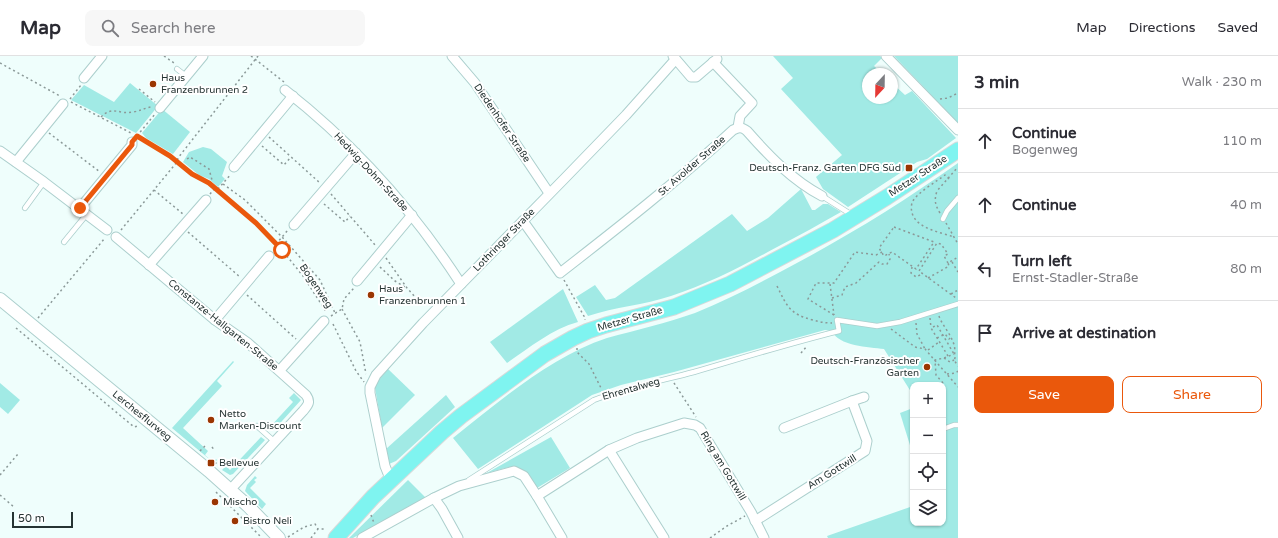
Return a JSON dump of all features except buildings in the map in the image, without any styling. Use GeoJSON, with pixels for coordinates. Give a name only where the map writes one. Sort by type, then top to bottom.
{"type":"FeatureCollection","features":[{"type":"Feature","properties":{"kind":"main road","name":"Metzer Straße"},"geometry":{"type":"LineString","coordinates":[[331,533],[391,480],[438,435],[461,416],[556,347],[588,331],[674,307],[720,289],[813,241],[855,217],[958,150]]}},
{"type":"Feature","properties":{"kind":"street"},"geometry":{"type":"LineString","coordinates":[[84,80],[102,56]]}},
{"type":"Feature","properties":{"kind":"street"},"geometry":{"type":"LineString","coordinates":[[159,109],[203,56]]}},
{"type":"Feature","properties":{"kind":"street","name":"Diedenhofer Straße"},"geometry":{"type":"LineString","coordinates":[[452,56],[475,83],[549,193]]}},
{"type":"Feature","properties":{"kind":"street"},"geometry":{"type":"LineString","coordinates":[[886,56],[958,130]]}},
{"type":"Feature","properties":{"kind":"street"},"geometry":{"type":"LineString","coordinates":[[674,58],[691,77],[696,77],[715,60],[752,103],[740,116],[738,127],[743,128],[781,167],[822,196]]}},
{"type":"Feature","properties":{"kind":"street","name":"Lothringer Straße"},"geometry":{"type":"LineString","coordinates":[[370,387],[376,375],[398,349],[626,115],[674,58]]}},
{"type":"Feature","properties":{"kind":"street","name":"Hedwig-Dohm-Straße"},"geometry":{"type":"LineString","coordinates":[[285,86],[293,96],[335,132],[380,178],[412,215],[461,284]]}},
{"type":"Feature","properties":{"kind":"street"},"geometry":{"type":"LineString","coordinates":[[234,167],[293,96]]}},
{"type":"Feature","properties":{"kind":"street"},"geometry":{"type":"LineString","coordinates":[[16,162],[64,101]]}},
{"type":"Feature","properties":{"kind":"street","name":"St. Avolder Straße"},"geometry":{"type":"LineString","coordinates":[[560,273],[662,193],[738,127]]}},
{"type":"Feature","properties":{"kind":"street"},"geometry":{"type":"LineString","coordinates":[[83,211],[106,176],[132,145],[134,139]]}},
{"type":"Feature","properties":{"kind":"street"},"geometry":{"type":"LineString","coordinates":[[0,151],[83,211],[106,234]]}},
{"type":"Feature","properties":{"kind":"street"},"geometry":{"type":"LineString","coordinates":[[294,225],[356,153]]}},
{"type":"Feature","properties":{"kind":"street"},"geometry":{"type":"LineString","coordinates":[[149,265],[208,197]]}},
{"type":"Feature","properties":{"kind":"street"},"geometry":{"type":"LineString","coordinates":[[357,281],[412,215]]}},
{"type":"Feature","properties":{"kind":"street"},"geometry":{"type":"LineString","coordinates":[[523,221],[560,273]]}},
{"type":"Feature","properties":{"kind":"street","name":"Constanze-Hallgarten-Straße"},"geometry":{"type":"LineString","coordinates":[[118,234],[149,265],[215,320],[248,343],[280,370],[309,399],[307,406],[230,490]]}},
{"type":"Feature","properties":{"kind":"street"},"geometry":{"type":"LineString","coordinates":[[215,320],[269,256]]}},
{"type":"Feature","properties":{"kind":"street","name":"Lerchesflurweg"},"geometry":{"type":"LineString","coordinates":[[0,299],[208,470],[284,537]]}},
{"type":"Feature","properties":{"kind":"street"},"geometry":{"type":"LineString","coordinates":[[280,370],[302,344],[328,320]]}},
{"type":"Feature","properties":{"kind":"street"},"geometry":{"type":"LineString","coordinates":[[370,387],[383,456],[391,480]]}},
{"type":"Feature","properties":{"kind":"street"},"geometry":{"type":"LineString","coordinates":[[784,428],[864,396]]}},
{"type":"Feature","properties":{"kind":"street","name":"Am Gottwill"},"geometry":{"type":"LineString","coordinates":[[755,521],[865,451],[867,441],[852,401]]}},
{"type":"Feature","properties":{"kind":"street","name":"Ring am Gottwill"},"geometry":{"type":"LineString","coordinates":[[537,496],[609,450],[637,438],[684,423],[695,425],[700,428],[751,512],[764,538]]}},
{"type":"Feature","properties":{"kind":"street"},"geometry":{"type":"LineString","coordinates":[[609,450],[664,538]]}},
{"type":"Feature","properties":{"kind":"street"},"geometry":{"type":"LineString","coordinates":[[459,486],[514,470],[524,476],[562,538]]}},
{"type":"Feature","properties":{"kind":"street","name":"Ehrentalweg"},"geometry":{"type":"LineString","coordinates":[[362,538],[434,498],[459,486]]}},
{"type":"Feature","properties":{"kind":"street"},"geometry":{"type":"LineString","coordinates":[[434,498],[442,509],[458,538]]}},
{"type":"Feature","properties":{"kind":"lane"},"geometry":{"type":"LineString","coordinates":[[177,69],[186,77]]}},
{"type":"Feature","properties":{"kind":"lane"},"geometry":{"type":"LineString","coordinates":[[25,208],[44,182]]}},
{"type":"Feature","properties":{"kind":"lane"},"geometry":{"type":"LineString","coordinates":[[822,196],[855,217]]}},
{"type":"Feature","properties":{"kind":"lane"},"geometry":{"type":"LineString","coordinates":[[943,219],[947,211],[958,198]]}},
{"type":"Feature","properties":{"kind":"lane"},"geometry":{"type":"LineString","coordinates":[[64,242],[83,211]]}},
{"type":"Feature","properties":{"kind":"lane"},"geometry":{"type":"LineString","coordinates":[[837,320],[877,326],[885,325],[958,304]]}},
{"type":"Feature","properties":{"kind":"lane","name":"Ehrentalweg"},"geometry":{"type":"LineString","coordinates":[[459,486],[594,400],[622,390],[671,378],[839,331],[837,320]]}},
{"type":"Feature","properties":{"kind":"lane"},"geometry":{"type":"LineString","coordinates":[[946,428],[958,425]]}},
{"type":"Feature","properties":{"kind":"lane"},"geometry":{"type":"LineString","coordinates":[[257,426],[274,442]]}},
{"type":"Feature","properties":{"kind":"path"},"geometry":{"type":"LineString","coordinates":[[164,56],[179,66],[177,69]]}},
{"type":"Feature","properties":{"kind":"path"},"geometry":{"type":"LineString","coordinates":[[252,56],[276,75],[285,86]]}},
{"type":"Feature","properties":{"kind":"path"},"geometry":{"type":"LineString","coordinates":[[118,234],[177,162],[178,158],[258,56]]}},
{"type":"Feature","properties":{"kind":"path","name":"Bogenweg"},"geometry":{"type":"LineString","coordinates":[[0,63],[64,101],[75,104],[101,117],[134,139],[177,162],[192,174],[209,183],[256,223],[303,276],[356,371],[370,387]]}},
{"type":"Feature","properties":{"kind":"path"},"geometry":{"type":"LineString","coordinates":[[71,98],[84,80]]}},
{"type":"Feature","properties":{"kind":"path"},"geometry":{"type":"LineString","coordinates":[[139,89],[159,109]]}},
{"type":"Feature","properties":{"kind":"path"},"geometry":{"type":"LineString","coordinates":[[934,104],[940,99],[948,98],[958,93]]}},
{"type":"Feature","properties":{"kind":"path"},"geometry":{"type":"LineString","coordinates":[[101,117],[107,111],[113,110],[126,113],[152,107],[159,109]]}},
{"type":"Feature","properties":{"kind":"path"},"geometry":{"type":"LineString","coordinates":[[134,139],[159,109]]}},
{"type":"Feature","properties":{"kind":"path"},"geometry":{"type":"LineString","coordinates":[[42,129],[106,176]]}},
{"type":"Feature","properties":{"kind":"path"},"geometry":{"type":"LineString","coordinates":[[263,132],[326,188],[381,252],[407,288],[417,299]]}},
{"type":"Feature","properties":{"kind":"path"},"geometry":{"type":"LineString","coordinates":[[262,146],[284,165],[291,157]]}},
{"type":"Feature","properties":{"kind":"path"},"geometry":{"type":"LineString","coordinates":[[187,159],[190,157],[209,169],[212,180],[209,183]]}},
{"type":"Feature","properties":{"kind":"path"},"geometry":{"type":"LineString","coordinates":[[218,190],[233,172],[234,167]]}},
{"type":"Feature","properties":{"kind":"path"},"geometry":{"type":"LineString","coordinates":[[954,172],[958,167]]}},
{"type":"Feature","properties":{"kind":"path"},"geometry":{"type":"LineString","coordinates":[[949,178],[945,175],[917,196],[912,202],[912,209],[914,218],[921,225],[954,237]]}},
{"type":"Feature","properties":{"kind":"path"},"geometry":{"type":"LineString","coordinates":[[223,184],[245,200],[282,237],[320,280],[335,313]]}},
{"type":"Feature","properties":{"kind":"path"},"geometry":{"type":"LineString","coordinates":[[208,197],[215,188]]}},
{"type":"Feature","properties":{"kind":"path"},"geometry":{"type":"LineString","coordinates":[[154,190],[189,220]]}},
{"type":"Feature","properties":{"kind":"path"},"geometry":{"type":"LineString","coordinates":[[322,203],[345,222],[350,216]]}},
{"type":"Feature","properties":{"kind":"path"},"geometry":{"type":"LineString","coordinates":[[276,244],[291,226],[294,225]]}},
{"type":"Feature","properties":{"kind":"path"},"geometry":{"type":"LineString","coordinates":[[182,227],[302,344]]}},
{"type":"Feature","properties":{"kind":"path"},"geometry":{"type":"LineString","coordinates":[[894,227],[934,242],[916,269],[892,252],[889,254],[884,256],[879,248],[894,227]]}},
{"type":"Feature","properties":{"kind":"path"},"geometry":{"type":"LineString","coordinates":[[32,325],[106,234]]}},
{"type":"Feature","properties":{"kind":"path"},"geometry":{"type":"LineString","coordinates":[[948,263],[944,256],[948,254],[941,244],[937,243],[919,271],[958,299]]}},
{"type":"Feature","properties":{"kind":"path"},"geometry":{"type":"LineString","coordinates":[[834,315],[808,300],[816,283],[834,283],[855,252],[876,255],[882,252]]}},
{"type":"Feature","properties":{"kind":"path"},"geometry":{"type":"LineString","coordinates":[[832,298],[842,295],[845,287],[856,283],[879,262],[882,264],[887,264],[890,259],[889,254]]}},
{"type":"Feature","properties":{"kind":"path"},"geometry":{"type":"LineString","coordinates":[[928,278],[949,266],[948,263],[958,257]]}},
{"type":"Feature","properties":{"kind":"path"},"geometry":{"type":"LineString","coordinates":[[952,261],[958,272]]}},
{"type":"Feature","properties":{"kind":"path"},"geometry":{"type":"LineString","coordinates":[[378,266],[395,281],[407,288]]}},
{"type":"Feature","properties":{"kind":"path"},"geometry":{"type":"LineString","coordinates":[[912,267],[913,275],[916,276],[922,274]]}},
{"type":"Feature","properties":{"kind":"path"},"geometry":{"type":"LineString","coordinates":[[560,273],[586,318],[585,324]]}},
{"type":"Feature","properties":{"kind":"path"},"geometry":{"type":"LineString","coordinates":[[357,281],[344,299],[342,309],[360,342],[363,351],[366,370],[363,380]]}},
{"type":"Feature","properties":{"kind":"path"},"geometry":{"type":"LineString","coordinates":[[830,284],[834,315],[837,320]]}},
{"type":"Feature","properties":{"kind":"path"},"geometry":{"type":"LineString","coordinates":[[777,286],[785,303],[794,314],[807,319],[830,324]]}},
{"type":"Feature","properties":{"kind":"path"},"geometry":{"type":"LineString","coordinates":[[951,294],[958,290]]}},
{"type":"Feature","properties":{"kind":"path"},"geometry":{"type":"LineString","coordinates":[[328,320],[342,309]]}},
{"type":"Feature","properties":{"kind":"path"},"geometry":{"type":"LineString","coordinates":[[941,309],[939,317],[955,346],[954,360],[958,366]]}},
{"type":"Feature","properties":{"kind":"path"},"geometry":{"type":"LineString","coordinates":[[929,312],[931,328],[948,356]]}},
{"type":"Feature","properties":{"kind":"path"},"geometry":{"type":"LineString","coordinates":[[916,316],[917,334],[926,350],[958,387]]}},
{"type":"Feature","properties":{"kind":"path"},"geometry":{"type":"LineString","coordinates":[[885,325],[915,347],[926,350],[939,342]]}},
{"type":"Feature","properties":{"kind":"path"},"geometry":{"type":"LineString","coordinates":[[931,328],[937,325],[954,354]]}},
{"type":"Feature","properties":{"kind":"path"},"geometry":{"type":"LineString","coordinates":[[16,328],[134,426],[150,423]]}},
{"type":"Feature","properties":{"kind":"path"},"geometry":{"type":"LineString","coordinates":[[937,338],[946,334],[949,339],[951,338]]}},
{"type":"Feature","properties":{"kind":"path"},"geometry":{"type":"LineString","coordinates":[[577,346],[577,352],[589,364],[605,396]]}},
{"type":"Feature","properties":{"kind":"path"},"geometry":{"type":"LineString","coordinates":[[935,360],[954,354]]}},
{"type":"Feature","properties":{"kind":"path"},"geometry":{"type":"LineString","coordinates":[[944,358],[950,362],[954,360]]}},
{"type":"Feature","properties":{"kind":"path"},"geometry":{"type":"LineString","coordinates":[[935,360],[936,375],[942,382]]}},
{"type":"Feature","properties":{"kind":"path"},"geometry":{"type":"LineString","coordinates":[[947,374],[957,374],[958,371]]}},
{"type":"Feature","properties":{"kind":"path"},"geometry":{"type":"LineString","coordinates":[[671,378],[699,422]]}},
{"type":"Feature","properties":{"kind":"path"},"geometry":{"type":"LineString","coordinates":[[201,450],[204,446]]}},
{"type":"Feature","properties":{"kind":"path"},"geometry":{"type":"LineString","coordinates":[[212,447],[215,451]]}},
{"type":"Feature","properties":{"kind":"path"},"geometry":{"type":"LineString","coordinates":[[0,475],[18,454]]}},
{"type":"Feature","properties":{"kind":"path"},"geometry":{"type":"LineString","coordinates":[[215,464],[222,457]]}},
{"type":"Feature","properties":{"kind":"path"},"geometry":{"type":"LineString","coordinates":[[216,492],[261,537]]}},
{"type":"Feature","properties":{"kind":"path"},"geometry":{"type":"LineString","coordinates":[[0,495],[14,507]]}},
{"type":"Feature","properties":{"kind":"path"},"geometry":{"type":"LineString","coordinates":[[710,538],[751,512]]}},
{"type":"Feature","properties":{"kind":"path"},"geometry":{"type":"LineString","coordinates":[[372,516],[373,520]]}},
{"type":"Feature","properties":{"kind":"path"},"geometry":{"type":"LineString","coordinates":[[284,537],[293,535],[304,527],[316,524],[318,529],[331,533]]}},
{"type":"Feature","properties":{"kind":"path"},"geometry":{"type":"LineString","coordinates":[[311,538],[318,529]]}},
{"type":"Feature","properties":{"kind":"shaded area"},"geometry":{"type":"Polygon","coordinates":[[[773,56],[880,56],[882,58],[874,66],[876,68],[862,68],[862,104],[898,104],[898,89],[905,95],[912,91],[956,138],[927,159],[917,162],[848,207],[823,189],[816,177],[842,155],[781,89],[793,78],[773,56]]]}},
{"type":"Feature","properties":{"kind":"shaded area"},"geometry":{"type":"Polygon","coordinates":[[[894,56],[958,56],[958,123],[894,56]]]}},
{"type":"Feature","properties":{"kind":"shaded area"},"geometry":{"type":"Polygon","coordinates":[[[130,83],[158,106],[136,133],[71,100],[84,85],[114,102],[130,83]]]}},
{"type":"Feature","properties":{"kind":"shaded area"},"geometry":{"type":"Polygon","coordinates":[[[162,109],[190,132],[173,154],[146,138],[142,133],[162,109]]]}},
{"type":"Feature","properties":{"kind":"shaded area"},"geometry":{"type":"Polygon","coordinates":[[[203,147],[211,149],[227,162],[222,176],[225,179],[218,187],[209,179],[199,175],[183,162],[189,152],[203,147]]]}},
{"type":"Feature","properties":{"kind":"shaded area","name":"Deutsch-Französischer Garten"},"geometry":{"type":"Polygon","coordinates":[[[958,163],[958,538],[828,538],[827,536],[910,507],[910,526],[946,526],[946,382],[910,382],[910,390],[884,349],[847,343],[835,336],[832,331],[825,330],[674,372],[621,385],[592,395],[478,469],[453,438],[526,381],[566,356],[607,338],[695,313],[739,293],[805,259],[850,233],[958,163]]]}},
{"type":"Feature","properties":{"kind":"shaded area"},"geometry":{"type":"Polygon","coordinates":[[[801,189],[812,210],[815,210],[823,204],[828,204],[841,212],[726,274],[671,296],[588,316],[576,297],[595,285],[606,300],[615,298],[732,214],[747,231],[768,218],[801,189]]]}},
{"type":"Feature","properties":{"kind":"shaded area"},"geometry":{"type":"Polygon","coordinates":[[[563,289],[578,322],[550,334],[507,363],[490,342],[563,289]]]}},
{"type":"Feature","properties":{"kind":"shaded area"},"geometry":{"type":"Polygon","coordinates":[[[233,361],[234,362],[217,381],[222,386],[183,428],[208,451],[205,455],[213,462],[216,459],[217,460],[214,463],[172,428],[233,361]]]}},
{"type":"Feature","properties":{"kind":"shaded area"},"geometry":{"type":"Polygon","coordinates":[[[388,369],[415,395],[382,428],[375,388],[377,382],[388,369]]]}},
{"type":"Feature","properties":{"kind":"shaded area"},"geometry":{"type":"Polygon","coordinates":[[[0,383],[20,400],[8,414],[0,407],[0,383]]]}},
{"type":"Feature","properties":{"kind":"shaded area"},"geometry":{"type":"Polygon","coordinates":[[[294,393],[301,400],[273,431],[269,428],[293,402],[289,398],[294,393]]]}},
{"type":"Feature","properties":{"kind":"shaded area"},"geometry":{"type":"Polygon","coordinates":[[[446,395],[455,407],[396,461],[389,464],[386,449],[446,395]]]}},
{"type":"Feature","properties":{"kind":"shaded area"},"geometry":{"type":"Polygon","coordinates":[[[910,409],[910,445],[900,413],[910,409]]]}},
{"type":"Feature","properties":{"kind":"shaded area"},"geometry":{"type":"Polygon","coordinates":[[[261,437],[265,440],[233,474],[230,475],[222,470],[226,466],[230,470],[261,437]]]}},
{"type":"Feature","properties":{"kind":"shaded area"},"geometry":{"type":"Polygon","coordinates":[[[551,437],[570,468],[537,488],[529,475],[519,468],[513,467],[485,474],[551,437]]]}},
{"type":"Feature","properties":{"kind":"shaded area"},"geometry":{"type":"Polygon","coordinates":[[[255,476],[257,478],[254,480],[256,482],[250,488],[266,504],[262,509],[245,491],[247,485],[255,476]]]}},
{"type":"Feature","properties":{"kind":"shaded area"},"geometry":{"type":"Polygon","coordinates":[[[408,480],[426,498],[353,538],[349,538],[408,480]]]}},
{"type":"Feature","properties":{"kind":"place","name":"Haus Franzenbrunnen 2"},"geometry":{"type":"Point","coordinates":[153,84]}},
{"type":"Feature","properties":{"kind":"place","name":"Deutsch-Franz. Garten DFG Süd"},"geometry":{"type":"Point","coordinates":[909,168]}},
{"type":"Feature","properties":{"kind":"place","name":"Haus Franzenbrunnen 1"},"geometry":{"type":"Point","coordinates":[371,295]}},
{"type":"Feature","properties":{"kind":"place","name":"Deutsch-Französischer Garten"},"geometry":{"type":"Point","coordinates":[927,367]}},
{"type":"Feature","properties":{"kind":"place","name":"Netto Marken-Discount"},"geometry":{"type":"Point","coordinates":[211,420]}},
{"type":"Feature","properties":{"kind":"place","name":"Bellevue"},"geometry":{"type":"Point","coordinates":[211,463]}},
{"type":"Feature","properties":{"kind":"place","name":"Mischo"},"geometry":{"type":"Point","coordinates":[215,502]}},
{"type":"Feature","properties":{"kind":"place","name":"Bistro Neli"},"geometry":{"type":"Point","coordinates":[235,521]}},
{"type":"Feature","properties":{"kind":"route"},"geometry":{"type":"LineString","coordinates":[[80,208],[132,145],[132,142],[137,136],[170,156],[192,174],[209,183],[256,223],[282,250]]}}]}
